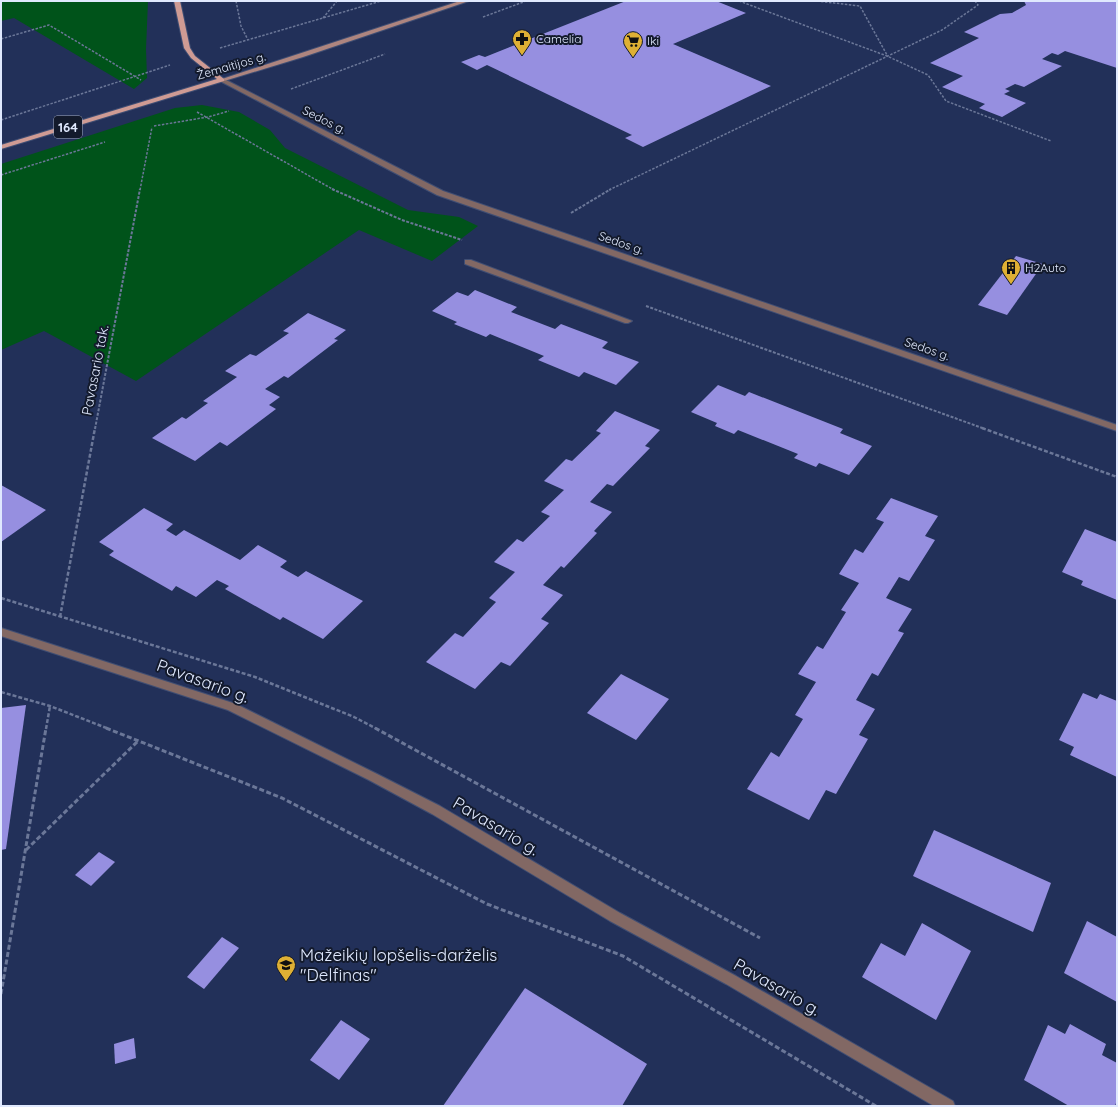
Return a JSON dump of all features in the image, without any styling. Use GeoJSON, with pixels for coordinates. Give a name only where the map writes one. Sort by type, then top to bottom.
{"type":"FeatureCollection","features":[{"type":"Feature","properties":{"kind":"main road","name":"Sedos g."},"geometry":{"type":"LineString","coordinates":[[177,1],[187,48],[193,56],[222,80]]}},
{"type":"Feature","properties":{"kind":"main road","name":"Žemaitijos g."},"geometry":{"type":"LineString","coordinates":[[1,147],[165,96],[302,56],[466,1]]}},
{"type":"Feature","properties":{"kind":"street","name":"Sedos g."},"geometry":{"type":"LineString","coordinates":[[222,80],[440,193],[1117,428]]}},
{"type":"Feature","properties":{"kind":"street"},"geometry":{"type":"LineString","coordinates":[[468,262],[628,321]]}},
{"type":"Feature","properties":{"kind":"street","name":"Pavasario g."},"geometry":{"type":"LineString","coordinates":[[1,632],[232,707],[373,777],[436,810],[615,917],[731,980],[948,1106]]}},
{"type":"Feature","properties":{"kind":"path"},"geometry":{"type":"LineString","coordinates":[[236,1],[241,26],[248,40]]}},
{"type":"Feature","properties":{"kind":"path"},"geometry":{"type":"LineString","coordinates":[[323,18],[337,1]]}},
{"type":"Feature","properties":{"kind":"path"},"geometry":{"type":"LineString","coordinates":[[1,120],[137,77],[193,56],[381,1]]}},
{"type":"Feature","properties":{"kind":"path"},"geometry":{"type":"LineString","coordinates":[[482,18],[526,1]]}},
{"type":"Feature","properties":{"kind":"path"},"geometry":{"type":"LineString","coordinates":[[739,1],[887,56],[928,75],[946,101],[1051,142]]}},
{"type":"Feature","properties":{"kind":"path"},"geometry":{"type":"LineString","coordinates":[[817,1],[860,6],[887,56]]}},
{"type":"Feature","properties":{"kind":"path"},"geometry":{"type":"LineString","coordinates":[[546,229],[601,194],[942,30],[978,5],[975,1]]}},
{"type":"Feature","properties":{"kind":"path"},"geometry":{"type":"LineString","coordinates":[[1,38],[49,25],[137,77],[165,96],[208,118],[339,193],[402,220],[465,241]]}},
{"type":"Feature","properties":{"kind":"path"},"geometry":{"type":"LineString","coordinates":[[145,129],[208,118],[386,54]]}},
{"type":"Feature","properties":{"kind":"path","name":"Pavasario tak."},"geometry":{"type":"LineString","coordinates":[[60,617],[152,127]]}},
{"type":"Feature","properties":{"kind":"path"},"geometry":{"type":"LineString","coordinates":[[1,175],[108,141]]}},
{"type":"Feature","properties":{"kind":"path"},"geometry":{"type":"LineString","coordinates":[[644,305],[1117,477]]}},
{"type":"Feature","properties":{"kind":"path"},"geometry":{"type":"LineString","coordinates":[[1,598],[255,677],[354,717],[760,938]]}},
{"type":"Feature","properties":{"kind":"path"},"geometry":{"type":"LineString","coordinates":[[1,692],[50,706],[282,798],[487,904],[623,956],[876,1106]]}},
{"type":"Feature","properties":{"kind":"path"},"geometry":{"type":"LineString","coordinates":[[1,994],[50,706]]}},
{"type":"Feature","properties":{"kind":"path"},"geometry":{"type":"LineString","coordinates":[[26,850],[138,741]]}},
{"type":"Feature","properties":{"kind":"green space"},"geometry":{"type":"Polygon","coordinates":[[[1,1],[148,1],[146,49],[147,78],[134,89],[14,18],[1,21],[1,1]]]}},
{"type":"Feature","properties":{"kind":"green space"},"geometry":{"type":"Polygon","coordinates":[[[202,105],[239,112],[270,130],[285,148],[408,210],[459,217],[478,226],[432,261],[359,230],[136,381],[44,331],[1,350],[1,164],[175,108],[202,105]]]}},
{"type":"Feature","properties":{"kind":"building"},"geometry":{"type":"Polygon","coordinates":[[[626,1],[716,1],[746,13],[673,44],[771,86],[643,147],[625,138],[632,135],[487,65],[477,70],[461,62],[479,55],[485,57],[626,1]]]}},
{"type":"Feature","properties":{"kind":"building"},"geometry":{"type":"Polygon","coordinates":[[[1024,1],[1117,1],[1117,68],[1065,51],[1058,55],[1052,53],[1042,59],[1062,66],[1024,87],[1015,84],[1005,89],[1010,91],[1004,94],[1026,103],[1002,117],[979,108],[985,104],[942,87],[963,76],[930,63],[979,38],[964,32],[1000,14],[1012,13],[1026,5],[1024,1]]]}},
{"type":"Feature","properties":{"kind":"building","name":"H2Auto"},"geometry":{"type":"Polygon","coordinates":[[[1016,256],[1043,264],[1007,315],[978,305],[1016,256]]]}},
{"type":"Feature","properties":{"kind":"building"},"geometry":{"type":"Polygon","coordinates":[[[475,290],[517,307],[511,312],[555,329],[561,324],[608,342],[602,348],[639,362],[616,385],[584,372],[579,377],[538,360],[544,356],[490,334],[486,337],[454,324],[457,322],[432,311],[457,292],[468,296],[475,290]]]}},
{"type":"Feature","properties":{"kind":"building"},"geometry":{"type":"Polygon","coordinates":[[[308,313],[346,330],[334,339],[338,340],[288,378],[284,376],[265,389],[280,397],[269,405],[276,409],[227,446],[220,442],[195,461],[152,438],[182,417],[186,419],[208,403],[203,401],[237,377],[225,371],[250,354],[256,356],[289,333],[283,331],[308,313]]]}},
{"type":"Feature","properties":{"kind":"building"},"geometry":{"type":"Polygon","coordinates":[[[718,385],[745,396],[749,392],[843,429],[840,433],[872,446],[849,475],[819,463],[816,467],[794,458],[798,454],[738,430],[734,434],[715,426],[717,423],[691,412],[718,385]]]}},
{"type":"Feature","properties":{"kind":"building"},"geometry":{"type":"Polygon","coordinates":[[[615,411],[660,430],[645,446],[650,448],[613,486],[607,484],[590,502],[612,512],[594,531],[597,533],[564,568],[561,566],[543,585],[563,595],[541,619],[549,623],[510,666],[501,662],[475,689],[426,662],[455,633],[463,637],[496,602],[489,598],[515,572],[494,562],[517,539],[523,542],[550,516],[541,512],[564,490],[544,481],[566,459],[572,461],[601,433],[596,431],[615,411]]]}},
{"type":"Feature","properties":{"kind":"building"},"geometry":{"type":"Polygon","coordinates":[[[1,485],[46,510],[1,542],[1,485]]]}},
{"type":"Feature","properties":{"kind":"building"},"geometry":{"type":"Polygon","coordinates":[[[891,498],[938,516],[925,536],[935,540],[909,581],[899,577],[886,598],[912,609],[898,631],[904,633],[878,676],[872,673],[856,700],[875,709],[859,735],[868,739],[836,794],[826,790],[809,820],[747,789],[771,752],[779,757],[803,719],[795,715],[816,682],[798,674],[817,646],[823,649],[846,612],[841,610],[859,583],[839,574],[855,549],[863,553],[884,522],[876,519],[891,498]]]}},
{"type":"Feature","properties":{"kind":"building"},"geometry":{"type":"Polygon","coordinates":[[[144,508],[173,524],[166,530],[176,536],[184,530],[240,560],[258,545],[287,561],[280,567],[298,577],[306,571],[363,601],[323,639],[283,617],[280,620],[225,589],[229,586],[217,580],[196,597],[176,586],[172,591],[109,555],[114,551],[99,542],[144,508]]]}},
{"type":"Feature","properties":{"kind":"building"},"geometry":{"type":"Polygon","coordinates":[[[1085,529],[1117,542],[1117,600],[1081,585],[1083,581],[1062,572],[1085,529]]]}},
{"type":"Feature","properties":{"kind":"building"},"geometry":{"type":"Polygon","coordinates":[[[621,674],[669,699],[636,740],[587,713],[621,674]]]}},
{"type":"Feature","properties":{"kind":"building"},"geometry":{"type":"Polygon","coordinates":[[[1083,693],[1097,699],[1100,694],[1117,701],[1117,777],[1070,755],[1074,747],[1059,740],[1083,693]]]}},
{"type":"Feature","properties":{"kind":"building"},"geometry":{"type":"Polygon","coordinates":[[[26,705],[6,849],[1,850],[1,708],[26,705]]]}},
{"type":"Feature","properties":{"kind":"building"},"geometry":{"type":"Polygon","coordinates":[[[934,830],[1051,883],[1033,932],[913,876],[934,830]]]}},
{"type":"Feature","properties":{"kind":"building"},"geometry":{"type":"Polygon","coordinates":[[[99,852],[115,862],[91,886],[75,875],[99,852]]]}},
{"type":"Feature","properties":{"kind":"building"},"geometry":{"type":"Polygon","coordinates":[[[1087,921],[1117,937],[1117,1002],[1064,973],[1087,921]]]}},
{"type":"Feature","properties":{"kind":"building"},"geometry":{"type":"Polygon","coordinates":[[[922,923],[971,951],[936,1020],[862,977],[881,943],[905,956],[922,923]]]}},
{"type":"Feature","properties":{"kind":"building"},"geometry":{"type":"Polygon","coordinates":[[[222,937],[239,948],[204,989],[187,977],[222,937]]]}},
{"type":"Feature","properties":{"kind":"building"},"geometry":{"type":"Polygon","coordinates":[[[525,988],[647,1064],[622,1106],[443,1106],[525,988]]]}},
{"type":"Feature","properties":{"kind":"building"},"geometry":{"type":"Polygon","coordinates":[[[341,1020],[370,1039],[339,1080],[310,1060],[341,1020]]]}},
{"type":"Feature","properties":{"kind":"building"},"geometry":{"type":"Polygon","coordinates":[[[1070,1024],[1106,1044],[1102,1055],[1117,1063],[1117,1100],[1115,1106],[1069,1106],[1024,1080],[1048,1025],[1065,1034],[1070,1024]]]}},
{"type":"Feature","properties":{"kind":"building"},"geometry":{"type":"Polygon","coordinates":[[[134,1038],[136,1058],[115,1064],[114,1044],[134,1038]]]}},
{"type":"Feature","properties":{"kind":"place","name":"Camelia"},"geometry":{"type":"Point","coordinates":[522,56]}},
{"type":"Feature","properties":{"kind":"place","name":"Iki"},"geometry":{"type":"Point","coordinates":[633,58]}},
{"type":"Feature","properties":{"kind":"place","name":"H2Auto"},"geometry":{"type":"Point","coordinates":[1011,285]}},
{"type":"Feature","properties":{"kind":"place","name":"Mažeikių lopšelis-darželis \"Delfinas\""},"geometry":{"type":"Point","coordinates":[286,982]}}]}
